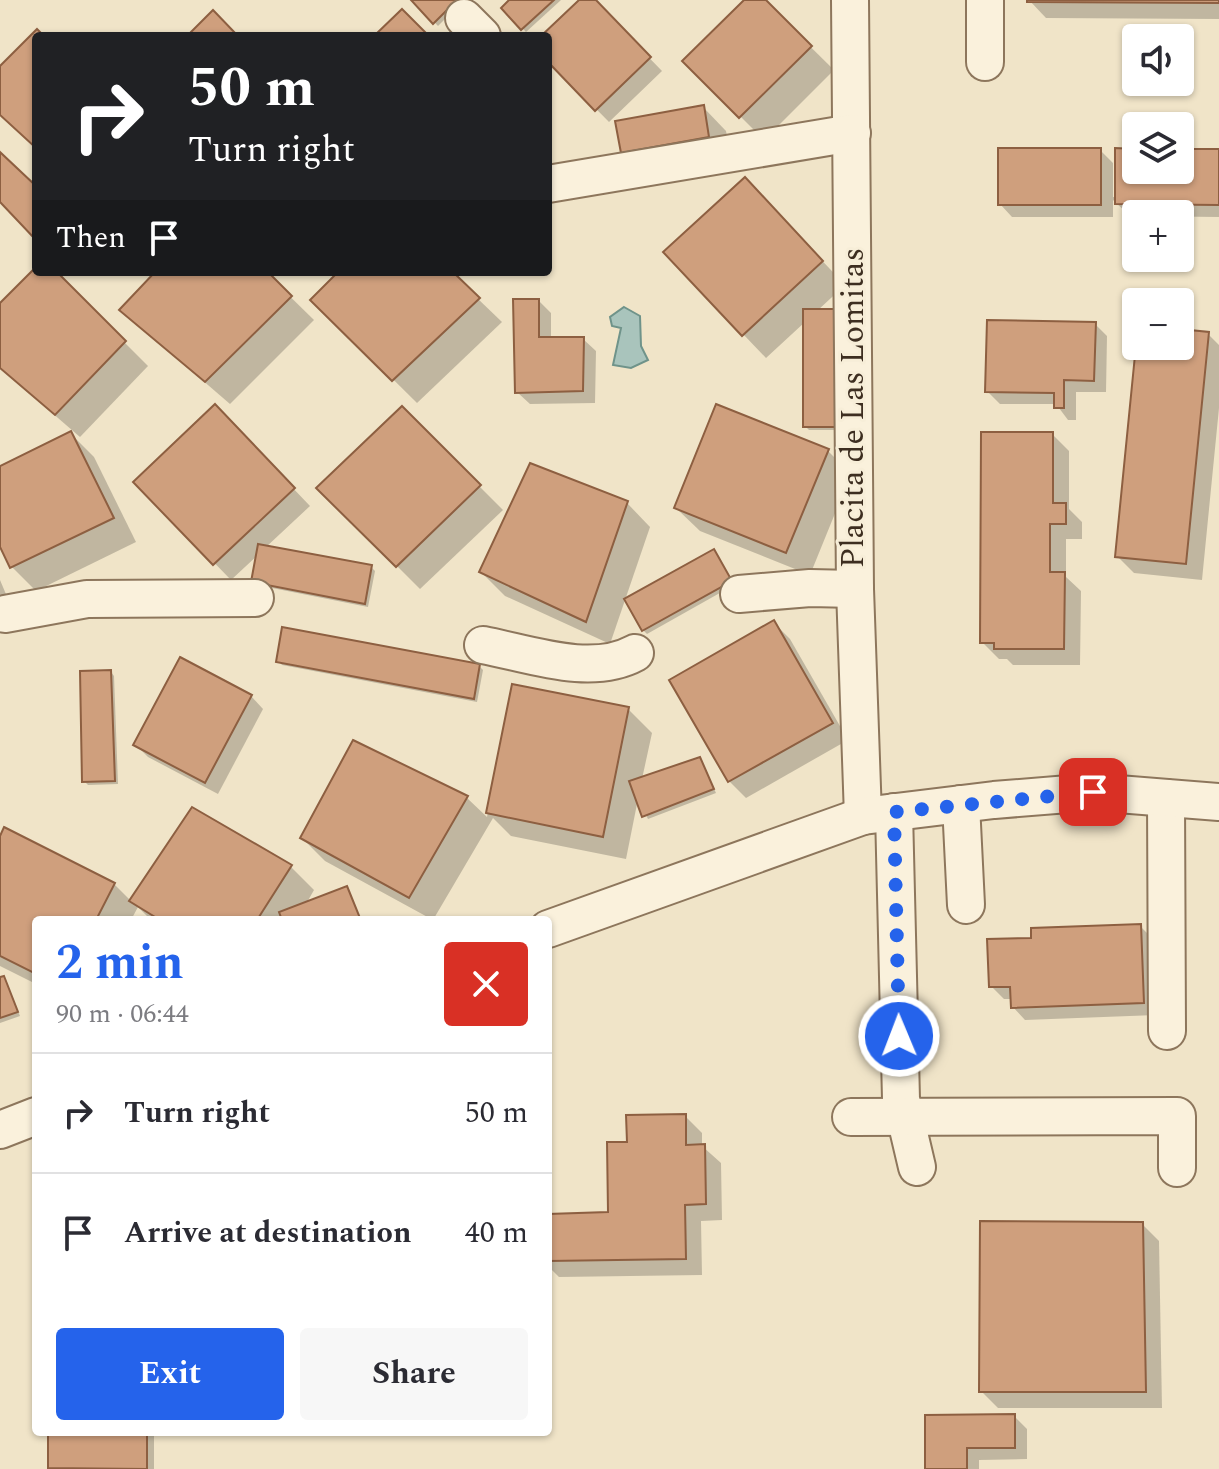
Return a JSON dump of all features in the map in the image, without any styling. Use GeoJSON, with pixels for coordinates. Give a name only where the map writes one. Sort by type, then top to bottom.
{"type":"FeatureCollection","features":[{"type":"Feature","properties":{"kind":"street","name":"Placita de Las Lomitas"},"geometry":{"type":"LineString","coordinates":[[850,0],[855,589],[879,814],[901,1099],[917,1167]]}},
{"type":"Feature","properties":{"kind":"street"},"geometry":{"type":"LineString","coordinates":[[985,0],[985,62]]}},
{"type":"Feature","properties":{"kind":"street"},"geometry":{"type":"LineString","coordinates":[[552,183],[852,133]]}},
{"type":"Feature","properties":{"kind":"street"},"geometry":{"type":"LineString","coordinates":[[739,594],[810,588],[855,589]]}},
{"type":"Feature","properties":{"kind":"street"},"geometry":{"type":"LineString","coordinates":[[5,614],[87,599],[255,598]]}},
{"type":"Feature","properties":{"kind":"street"},"geometry":{"type":"LineString","coordinates":[[483,645],[577,664],[618,662],[635,653]]}},
{"type":"Feature","properties":{"kind":"street"},"geometry":{"type":"LineString","coordinates":[[552,928],[879,814],[1093,792],[1219,802]]}},
{"type":"Feature","properties":{"kind":"street"},"geometry":{"type":"LineString","coordinates":[[1166,798],[1167,1031]]}},
{"type":"Feature","properties":{"kind":"street"},"geometry":{"type":"LineString","coordinates":[[961,804],[966,905]]}},
{"type":"Feature","properties":{"kind":"street"},"geometry":{"type":"LineString","coordinates":[[851,1117],[1177,1116],[1177,1168]]}},
{"type":"Feature","properties":{"kind":"street"},"geometry":{"type":"LineString","coordinates":[[0,1130],[32,1118]]}},
{"type":"Feature","properties":{"kind":"water"},"geometry":{"type":"Polygon","coordinates":[[[624,307],[640,316],[641,346],[648,360],[631,368],[613,365],[621,328],[612,326],[610,317],[624,307]]]}},
{"type":"Feature","properties":{"kind":"building"},"geometry":{"type":"Polygon","coordinates":[[[411,0],[457,0],[433,24],[411,0]]]}},
{"type":"Feature","properties":{"kind":"building"},"geometry":{"type":"Polygon","coordinates":[[[509,0],[554,0],[521,30],[501,8],[509,0]]]}},
{"type":"Feature","properties":{"kind":"building"},"geometry":{"type":"Polygon","coordinates":[[[579,0],[596,0],[651,57],[595,111],[552,66],[552,32],[545,32],[579,0]]]}},
{"type":"Feature","properties":{"kind":"building"},"geometry":{"type":"Polygon","coordinates":[[[744,0],[766,0],[812,46],[739,118],[682,61],[744,0]]]}},
{"type":"Feature","properties":{"kind":"building"},"geometry":{"type":"Polygon","coordinates":[[[1219,0],[1219,3],[1027,2],[1219,0]]]}},
{"type":"Feature","properties":{"kind":"building"},"geometry":{"type":"Polygon","coordinates":[[[402,9],[425,32],[378,32],[402,9]]]}},
{"type":"Feature","properties":{"kind":"building"},"geometry":{"type":"Polygon","coordinates":[[[213,10],[234,32],[191,32],[213,10]]]}},
{"type":"Feature","properties":{"kind":"building"},"geometry":{"type":"Polygon","coordinates":[[[32,34],[32,144],[0,115],[0,66],[32,34]]]}},
{"type":"Feature","properties":{"kind":"building"},"geometry":{"type":"Polygon","coordinates":[[[704,105],[709,137],[621,153],[615,121],[704,105]]]}},
{"type":"Feature","properties":{"kind":"building"},"geometry":{"type":"Polygon","coordinates":[[[998,148],[1101,148],[1101,205],[998,205],[998,148]]]}},
{"type":"Feature","properties":{"kind":"building"},"geometry":{"type":"Polygon","coordinates":[[[1115,148],[1122,148],[1122,184],[1194,184],[1194,149],[1219,149],[1219,205],[1194,205],[1194,200],[1122,200],[1122,204],[1115,204],[1115,148]]]}},
{"type":"Feature","properties":{"kind":"building"},"geometry":{"type":"Polygon","coordinates":[[[0,152],[32,182],[32,236],[0,202],[0,152]]]}},
{"type":"Feature","properties":{"kind":"building"},"geometry":{"type":"Polygon","coordinates":[[[745,177],[823,261],[742,336],[663,252],[745,177]]]}},
{"type":"Feature","properties":{"kind":"building"},"geometry":{"type":"Polygon","coordinates":[[[32,271],[32,276],[61,276],[126,341],[55,415],[0,368],[0,303],[32,271]]]}},
{"type":"Feature","properties":{"kind":"building"},"geometry":{"type":"Polygon","coordinates":[[[151,276],[272,276],[292,296],[205,382],[119,310],[151,276]]]}},
{"type":"Feature","properties":{"kind":"building"},"geometry":{"type":"Polygon","coordinates":[[[334,276],[457,276],[480,298],[392,381],[310,300],[334,276]]]}},
{"type":"Feature","properties":{"kind":"building"},"geometry":{"type":"Polygon","coordinates":[[[513,299],[539,299],[539,337],[584,337],[583,391],[515,393],[513,299]]]}},
{"type":"Feature","properties":{"kind":"building"},"geometry":{"type":"Polygon","coordinates":[[[803,309],[840,309],[836,427],[803,427],[803,309]]]}},
{"type":"Feature","properties":{"kind":"building"},"geometry":{"type":"Polygon","coordinates":[[[987,320],[1096,322],[1094,381],[1064,380],[1064,408],[1054,408],[1054,393],[985,392],[987,320]]]}},
{"type":"Feature","properties":{"kind":"building"},"geometry":{"type":"Polygon","coordinates":[[[1194,330],[1209,332],[1186,564],[1115,557],[1135,360],[1194,360],[1194,330]]]}},
{"type":"Feature","properties":{"kind":"building"},"geometry":{"type":"Polygon","coordinates":[[[215,404],[295,488],[213,565],[133,482],[215,404]]]}},
{"type":"Feature","properties":{"kind":"building"},"geometry":{"type":"Polygon","coordinates":[[[716,404],[829,449],[786,553],[674,508],[716,404]]]}},
{"type":"Feature","properties":{"kind":"building"},"geometry":{"type":"Polygon","coordinates":[[[402,406],[481,485],[396,567],[316,488],[402,406]]]}},
{"type":"Feature","properties":{"kind":"building"},"geometry":{"type":"Polygon","coordinates":[[[71,431],[114,518],[10,568],[0,547],[0,466],[71,431]]]}},
{"type":"Feature","properties":{"kind":"building"},"geometry":{"type":"Polygon","coordinates":[[[981,432],[1053,432],[1053,503],[1066,503],[1066,524],[1050,524],[1050,572],[1065,572],[1064,649],[994,649],[994,643],[980,643],[981,432]]]}},
{"type":"Feature","properties":{"kind":"building"},"geometry":{"type":"Polygon","coordinates":[[[530,463],[628,501],[586,622],[479,572],[530,463]]]}},
{"type":"Feature","properties":{"kind":"building"},"geometry":{"type":"Polygon","coordinates":[[[258,544],[372,565],[365,604],[251,582],[258,544]]]}},
{"type":"Feature","properties":{"kind":"building"},"geometry":{"type":"Polygon","coordinates":[[[714,549],[732,581],[642,631],[624,599],[714,549]]]}},
{"type":"Feature","properties":{"kind":"building"},"geometry":{"type":"Polygon","coordinates":[[[774,620],[833,723],[728,782],[669,680],[774,620]]]}},
{"type":"Feature","properties":{"kind":"building"},"geometry":{"type":"Polygon","coordinates":[[[282,627],[480,664],[474,699],[276,662],[282,627]]]}},
{"type":"Feature","properties":{"kind":"building"},"geometry":{"type":"Polygon","coordinates":[[[180,657],[252,695],[205,783],[133,745],[180,657]]]}},
{"type":"Feature","properties":{"kind":"building"},"geometry":{"type":"Polygon","coordinates":[[[111,670],[115,781],[82,782],[80,671],[111,670]]]}},
{"type":"Feature","properties":{"kind":"building"},"geometry":{"type":"Polygon","coordinates":[[[512,684],[629,707],[603,837],[486,813],[512,684]]]}},
{"type":"Feature","properties":{"kind":"building"},"geometry":{"type":"Polygon","coordinates":[[[353,740],[468,796],[409,898],[300,838],[353,740]]]}},
{"type":"Feature","properties":{"kind":"building"},"geometry":{"type":"Polygon","coordinates":[[[700,757],[714,789],[642,817],[629,781],[700,757]]]}},
{"type":"Feature","properties":{"kind":"building"},"geometry":{"type":"Polygon","coordinates":[[[192,807],[292,865],[260,916],[153,916],[129,901],[192,807]]]}},
{"type":"Feature","properties":{"kind":"building"},"geometry":{"type":"Polygon","coordinates":[[[4,827],[115,883],[98,916],[32,916],[32,972],[0,956],[0,836],[4,827]]]}},
{"type":"Feature","properties":{"kind":"building"},"geometry":{"type":"Polygon","coordinates":[[[347,886],[359,916],[280,916],[279,912],[347,886]]]}},
{"type":"Feature","properties":{"kind":"building"},"geometry":{"type":"Polygon","coordinates":[[[1141,924],[1144,1003],[1011,1008],[1010,987],[989,987],[987,939],[1031,938],[1031,928],[1141,924]]]}},
{"type":"Feature","properties":{"kind":"building"},"geometry":{"type":"Polygon","coordinates":[[[4,976],[18,1012],[0,1018],[0,977],[4,976]]]}},
{"type":"Feature","properties":{"kind":"building"},"geometry":{"type":"Polygon","coordinates":[[[686,1114],[686,1145],[705,1144],[706,1204],[685,1205],[686,1259],[552,1261],[552,1214],[608,1212],[607,1142],[627,1142],[626,1115],[686,1114]]]}},
{"type":"Feature","properties":{"kind":"building"},"geometry":{"type":"Polygon","coordinates":[[[980,1221],[1143,1222],[1146,1392],[979,1392],[980,1221]]]}},
{"type":"Feature","properties":{"kind":"building"},"geometry":{"type":"Polygon","coordinates":[[[1015,1414],[1015,1448],[967,1448],[967,1469],[925,1469],[925,1415],[1015,1414]]]}},
{"type":"Feature","properties":{"kind":"building"},"geometry":{"type":"Polygon","coordinates":[[[48,1436],[147,1436],[147,1469],[48,1468],[48,1436]]]}},
{"type":"Feature","properties":{"kind":"route"},"geometry":{"type":"LineString","coordinates":[[899,1036],[894,812],[1093,792]]}}]}
